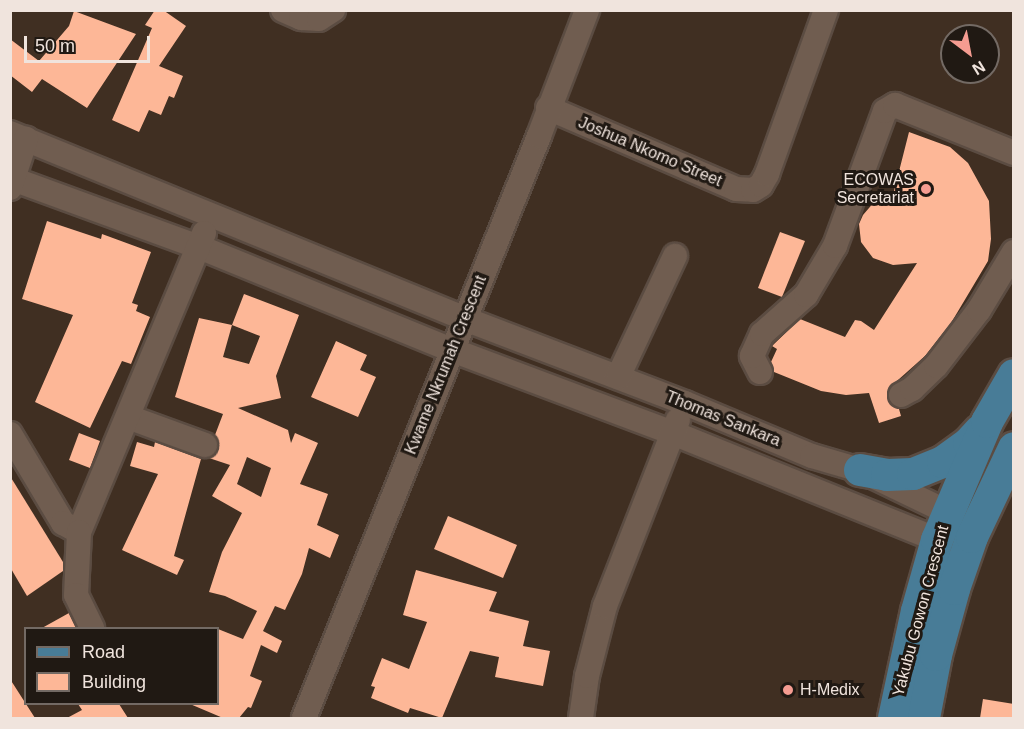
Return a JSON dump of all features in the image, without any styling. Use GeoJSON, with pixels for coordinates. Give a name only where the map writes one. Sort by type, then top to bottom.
{"type":"FeatureCollection","features":[{"type":"Feature","properties":{"kind":"main road","name":"Yakubu Gowon Crescent"},"geometry":{"type":"LineString","coordinates":[[894,718],[917,611],[943,526],[987,422],[1014,375]]}},
{"type":"Feature","properties":{"kind":"main road"},"geometry":{"type":"LineString","coordinates":[[860,470],[887,475],[913,474],[943,462],[969,443],[987,422]]}},
{"type":"Feature","properties":{"kind":"main road","name":"Yakubu Gowon Crescent"},"geometry":{"type":"LineString","coordinates":[[924,718],[936,655],[972,539],[1014,448]]}},
{"type":"Feature","properties":{"kind":"street"},"geometry":{"type":"LineString","coordinates":[[283,10],[301,18],[319,19],[333,10]]}},
{"type":"Feature","properties":{"kind":"street","name":"Kwame Nkrumah Crescent"},"geometry":{"type":"LineString","coordinates":[[304,718],[539,136],[586,10]]}},
{"type":"Feature","properties":{"kind":"street","name":"Joshua Nkomo Street"},"geometry":{"type":"LineString","coordinates":[[548,108],[736,189],[753,190],[761,185],[767,174],[826,10]]}},
{"type":"Feature","properties":{"kind":"street"},"geometry":{"type":"LineString","coordinates":[[760,372],[752,356],[762,334],[806,295],[835,246],[885,111],[895,105],[1014,153]]}},
{"type":"Feature","properties":{"kind":"street"},"geometry":{"type":"LineString","coordinates":[[18,136],[12,182],[199,247],[452,350],[673,433],[943,526],[972,539]]}},
{"type":"Feature","properties":{"kind":"street","name":"Thomas Sankara"},"geometry":{"type":"LineString","coordinates":[[18,136],[465,319],[685,403],[812,456],[860,470],[943,526]]}},
{"type":"Feature","properties":{"kind":"street"},"geometry":{"type":"LineString","coordinates":[[92,627],[76,595],[80,532],[211,214]]}},
{"type":"Feature","properties":{"kind":"street"},"geometry":{"type":"LineString","coordinates":[[902,395],[912,389],[936,366],[979,310],[1014,252]]}},
{"type":"Feature","properties":{"kind":"street"},"geometry":{"type":"LineString","coordinates":[[618,377],[675,256]]}},
{"type":"Feature","properties":{"kind":"street"},"geometry":{"type":"LineString","coordinates":[[581,718],[587,676],[605,606],[685,403]]}},
{"type":"Feature","properties":{"kind":"street"},"geometry":{"type":"LineString","coordinates":[[128,417],[205,445]]}},
{"type":"Feature","properties":{"kind":"street"},"geometry":{"type":"LineString","coordinates":[[10,434],[63,523],[80,532]]}},
{"type":"Feature","properties":{"kind":"building"},"geometry":{"type":"Polygon","coordinates":[[[155,10],[163,10],[186,26],[159,66],[183,76],[174,98],[169,96],[161,115],[149,110],[139,132],[112,120],[152,28],[145,25],[155,10]]]}},
{"type":"Feature","properties":{"kind":"building"},"geometry":{"type":"Polygon","coordinates":[[[74,11],[136,34],[87,108],[42,79],[32,92],[10,75],[10,39],[39,61],[69,26],[74,11]]]}},
{"type":"Feature","properties":{"kind":"building"},"geometry":{"type":"Polygon","coordinates":[[[909,132],[950,147],[968,163],[989,201],[991,239],[988,261],[951,323],[925,356],[889,388],[888,401],[899,409],[901,416],[879,423],[869,393],[846,395],[821,391],[774,372],[771,362],[777,349],[772,346],[800,319],[845,337],[855,320],[861,321],[874,330],[917,263],[893,265],[873,258],[861,242],[859,224],[863,215],[875,201],[893,195],[909,132]]]}},
{"type":"Feature","properties":{"kind":"building"},"geometry":{"type":"Polygon","coordinates":[[[47,221],[101,239],[102,234],[151,252],[132,303],[138,305],[136,311],[150,317],[131,364],[122,361],[90,428],[35,402],[73,315],[22,299],[47,221]]]}},
{"type":"Feature","properties":{"kind":"building"},"geometry":{"type":"Polygon","coordinates":[[[780,232],[805,241],[782,297],[758,288],[780,232]]]}},
{"type":"Feature","properties":{"kind":"building"},"geometry":{"type":"Polygon","coordinates":[[[244,294],[299,315],[276,376],[281,398],[238,408],[288,430],[291,443],[295,433],[318,443],[300,484],[328,494],[317,525],[339,535],[330,558],[309,548],[302,574],[285,610],[275,606],[263,631],[282,641],[277,653],[261,645],[250,676],[262,681],[251,708],[248,707],[239,718],[223,718],[192,705],[219,705],[219,629],[243,639],[257,611],[225,596],[209,592],[222,552],[242,513],[212,496],[230,465],[209,458],[219,449],[215,435],[223,414],[175,397],[199,318],[232,325],[244,294]],[[232,325],[223,357],[249,364],[260,336],[232,325]],[[247,457],[237,484],[261,497],[271,468],[247,457]]]}},
{"type":"Feature","properties":{"kind":"building"},"geometry":{"type":"Polygon","coordinates":[[[336,341],[367,355],[360,370],[376,377],[358,417],[311,397],[336,341]]]}},
{"type":"Feature","properties":{"kind":"building"},"geometry":{"type":"Polygon","coordinates":[[[79,433],[100,441],[90,468],[69,460],[79,433]]]}},
{"type":"Feature","properties":{"kind":"building"},"geometry":{"type":"Polygon","coordinates":[[[137,442],[154,447],[155,442],[201,459],[174,556],[184,560],[177,575],[122,550],[158,474],[130,466],[137,442]]]}},
{"type":"Feature","properties":{"kind":"building"},"geometry":{"type":"Polygon","coordinates":[[[10,476],[63,562],[63,571],[27,596],[10,567],[10,476]]]}},
{"type":"Feature","properties":{"kind":"building"},"geometry":{"type":"Polygon","coordinates":[[[448,516],[517,545],[503,578],[434,549],[448,516]]]}},
{"type":"Feature","properties":{"kind":"building"},"geometry":{"type":"Polygon","coordinates":[[[416,570],[497,592],[489,611],[529,621],[523,646],[550,651],[543,686],[495,677],[499,657],[470,651],[442,718],[410,708],[408,713],[371,698],[375,687],[371,686],[382,658],[409,669],[427,622],[403,615],[416,570]]]}},
{"type":"Feature","properties":{"kind":"building"},"geometry":{"type":"Polygon","coordinates":[[[69,613],[76,627],[44,627],[69,613]]]}},
{"type":"Feature","properties":{"kind":"building"},"geometry":{"type":"Polygon","coordinates":[[[10,679],[24,701],[24,705],[27,705],[35,718],[10,718],[10,679]]]}},
{"type":"Feature","properties":{"kind":"building"},"geometry":{"type":"Polygon","coordinates":[[[983,699],[1014,704],[1014,718],[980,718],[983,699]]]}},
{"type":"Feature","properties":{"kind":"building"},"geometry":{"type":"Polygon","coordinates":[[[79,705],[120,705],[128,718],[67,718],[82,710],[79,705]]]}},
{"type":"Feature","properties":{"kind":"place","name":"ECOWAS Secretariat"},"geometry":{"type":"Point","coordinates":[926,189]}},
{"type":"Feature","properties":{"kind":"place","name":"H-Medix"},"geometry":{"type":"Point","coordinates":[788,690]}}]}
